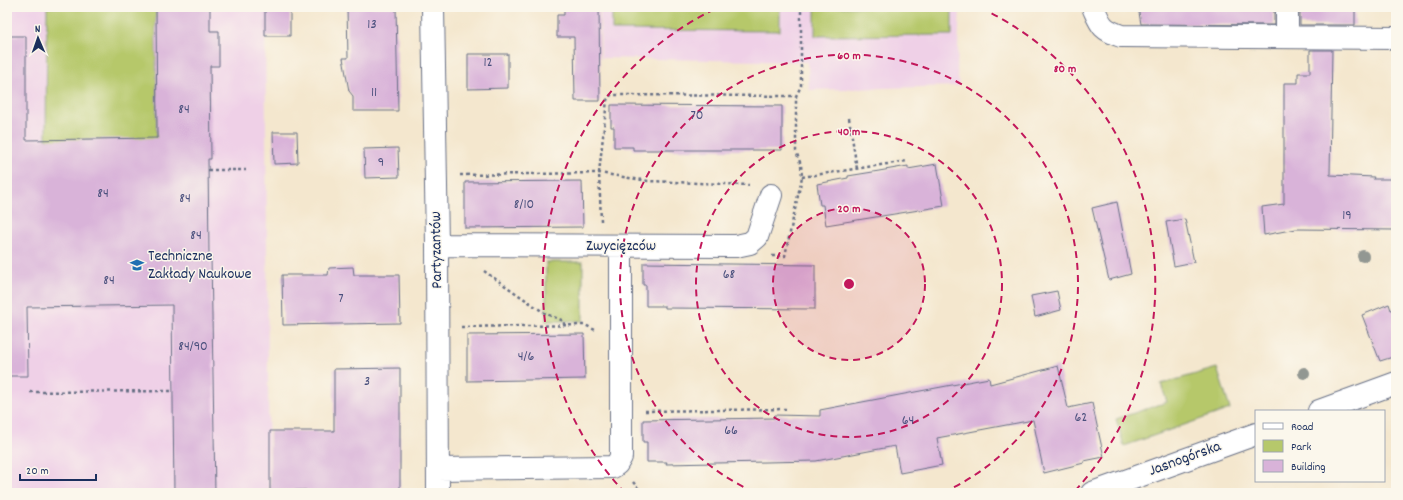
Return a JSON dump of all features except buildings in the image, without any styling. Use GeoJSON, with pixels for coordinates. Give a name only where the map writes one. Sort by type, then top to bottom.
{"type":"FeatureCollection","features":[{"type":"Feature","properties":{"kind":"street","name":"Partyzantów"},"geometry":{"type":"LineString","coordinates":[[433,7],[437,245],[438,493]]}},
{"type":"Feature","properties":{"kind":"street"},"geometry":{"type":"LineString","coordinates":[[1093,7],[1102,26],[1110,32],[1121,36],[1396,38]]}},
{"type":"Feature","properties":{"kind":"street"},"geometry":{"type":"LineString","coordinates":[[1287,7],[1287,37]]}},
{"type":"Feature","properties":{"kind":"street","name":"Zwycięzców"},"geometry":{"type":"LineString","coordinates":[[437,245],[612,247],[736,246],[750,243],[757,237],[762,190]]}},
{"type":"Feature","properties":{"kind":"street"},"geometry":{"type":"LineString","coordinates":[[438,469],[612,467],[617,464],[620,457],[621,343],[612,247]]}},
{"type":"Feature","properties":{"kind":"street"},"geometry":{"type":"LineString","coordinates":[[1322,410],[1396,383]]}},
{"type":"Feature","properties":{"kind":"street","name":"Jasnogórska"},"geometry":{"type":"LineString","coordinates":[[1092,493],[1255,434]]}},
{"type":"Feature","properties":{"kind":"path"},"geometry":{"type":"LineString","coordinates":[[612,247],[599,173],[607,100],[611,95],[796,96],[801,86],[801,7]]}},
{"type":"Feature","properties":{"kind":"path"},"geometry":{"type":"LineString","coordinates":[[849,118],[857,169]]}},
{"type":"Feature","properties":{"kind":"path"},"geometry":{"type":"LineString","coordinates":[[802,177],[906,161]]}},
{"type":"Feature","properties":{"kind":"path"},"geometry":{"type":"LineString","coordinates":[[208,170],[246,170]]}},
{"type":"Feature","properties":{"kind":"path"},"geometry":{"type":"LineString","coordinates":[[436,175],[599,173],[648,181],[762,190]]}},
{"type":"Feature","properties":{"kind":"path"},"geometry":{"type":"LineString","coordinates":[[482,269],[546,314],[564,321],[564,325]]}},
{"type":"Feature","properties":{"kind":"path"},"geometry":{"type":"LineString","coordinates":[[456,327],[585,325],[621,343]]}},
{"type":"Feature","properties":{"kind":"path"},"geometry":{"type":"LineString","coordinates":[[30,392],[173,391]]}},
{"type":"Feature","properties":{"kind":"path"},"geometry":{"type":"LineString","coordinates":[[621,412],[787,409]]}},
{"type":"Feature","properties":{"kind":"path"},"geometry":{"type":"LineString","coordinates":[[630,480],[642,493]]}},
{"type":"Feature","properties":{"kind":"shaded area","name":"Techniczne Zakłady Naukowe"},"geometry":{"type":"Polygon","coordinates":[[[7,7],[265,7],[269,493],[7,493],[7,7]]]}},
{"type":"Feature","properties":{"kind":"shaded area"},"geometry":{"type":"Polygon","coordinates":[[[600,7],[960,7],[957,69],[959,86],[809,90],[808,62],[601,58],[600,7]]]}},
{"type":"Feature","properties":{"kind":"green space"},"geometry":{"type":"Polygon","coordinates":[[[47,7],[156,7],[157,154],[46,140],[47,7]]]}},
{"type":"Feature","properties":{"kind":"green space"},"geometry":{"type":"Polygon","coordinates":[[[612,7],[780,7],[780,31],[612,30],[612,7]]]}},
{"type":"Feature","properties":{"kind":"green space"},"geometry":{"type":"Polygon","coordinates":[[[815,7],[952,7],[952,35],[815,36],[815,7]]]}},
{"type":"Feature","properties":{"kind":"green space"},"geometry":{"type":"Polygon","coordinates":[[[546,262],[583,262],[583,321],[546,321],[546,262]]]}},
{"type":"Feature","properties":{"kind":"green space"},"geometry":{"type":"Polygon","coordinates":[[[1217,368],[1230,409],[1124,446],[1116,419],[1167,402],[1161,384],[1217,368]]]}},
{"type":"Feature","properties":{"kind":"place","name":"Techniczne Zakłady Naukowe"},"geometry":{"type":"Point","coordinates":[137,265]}}]}
